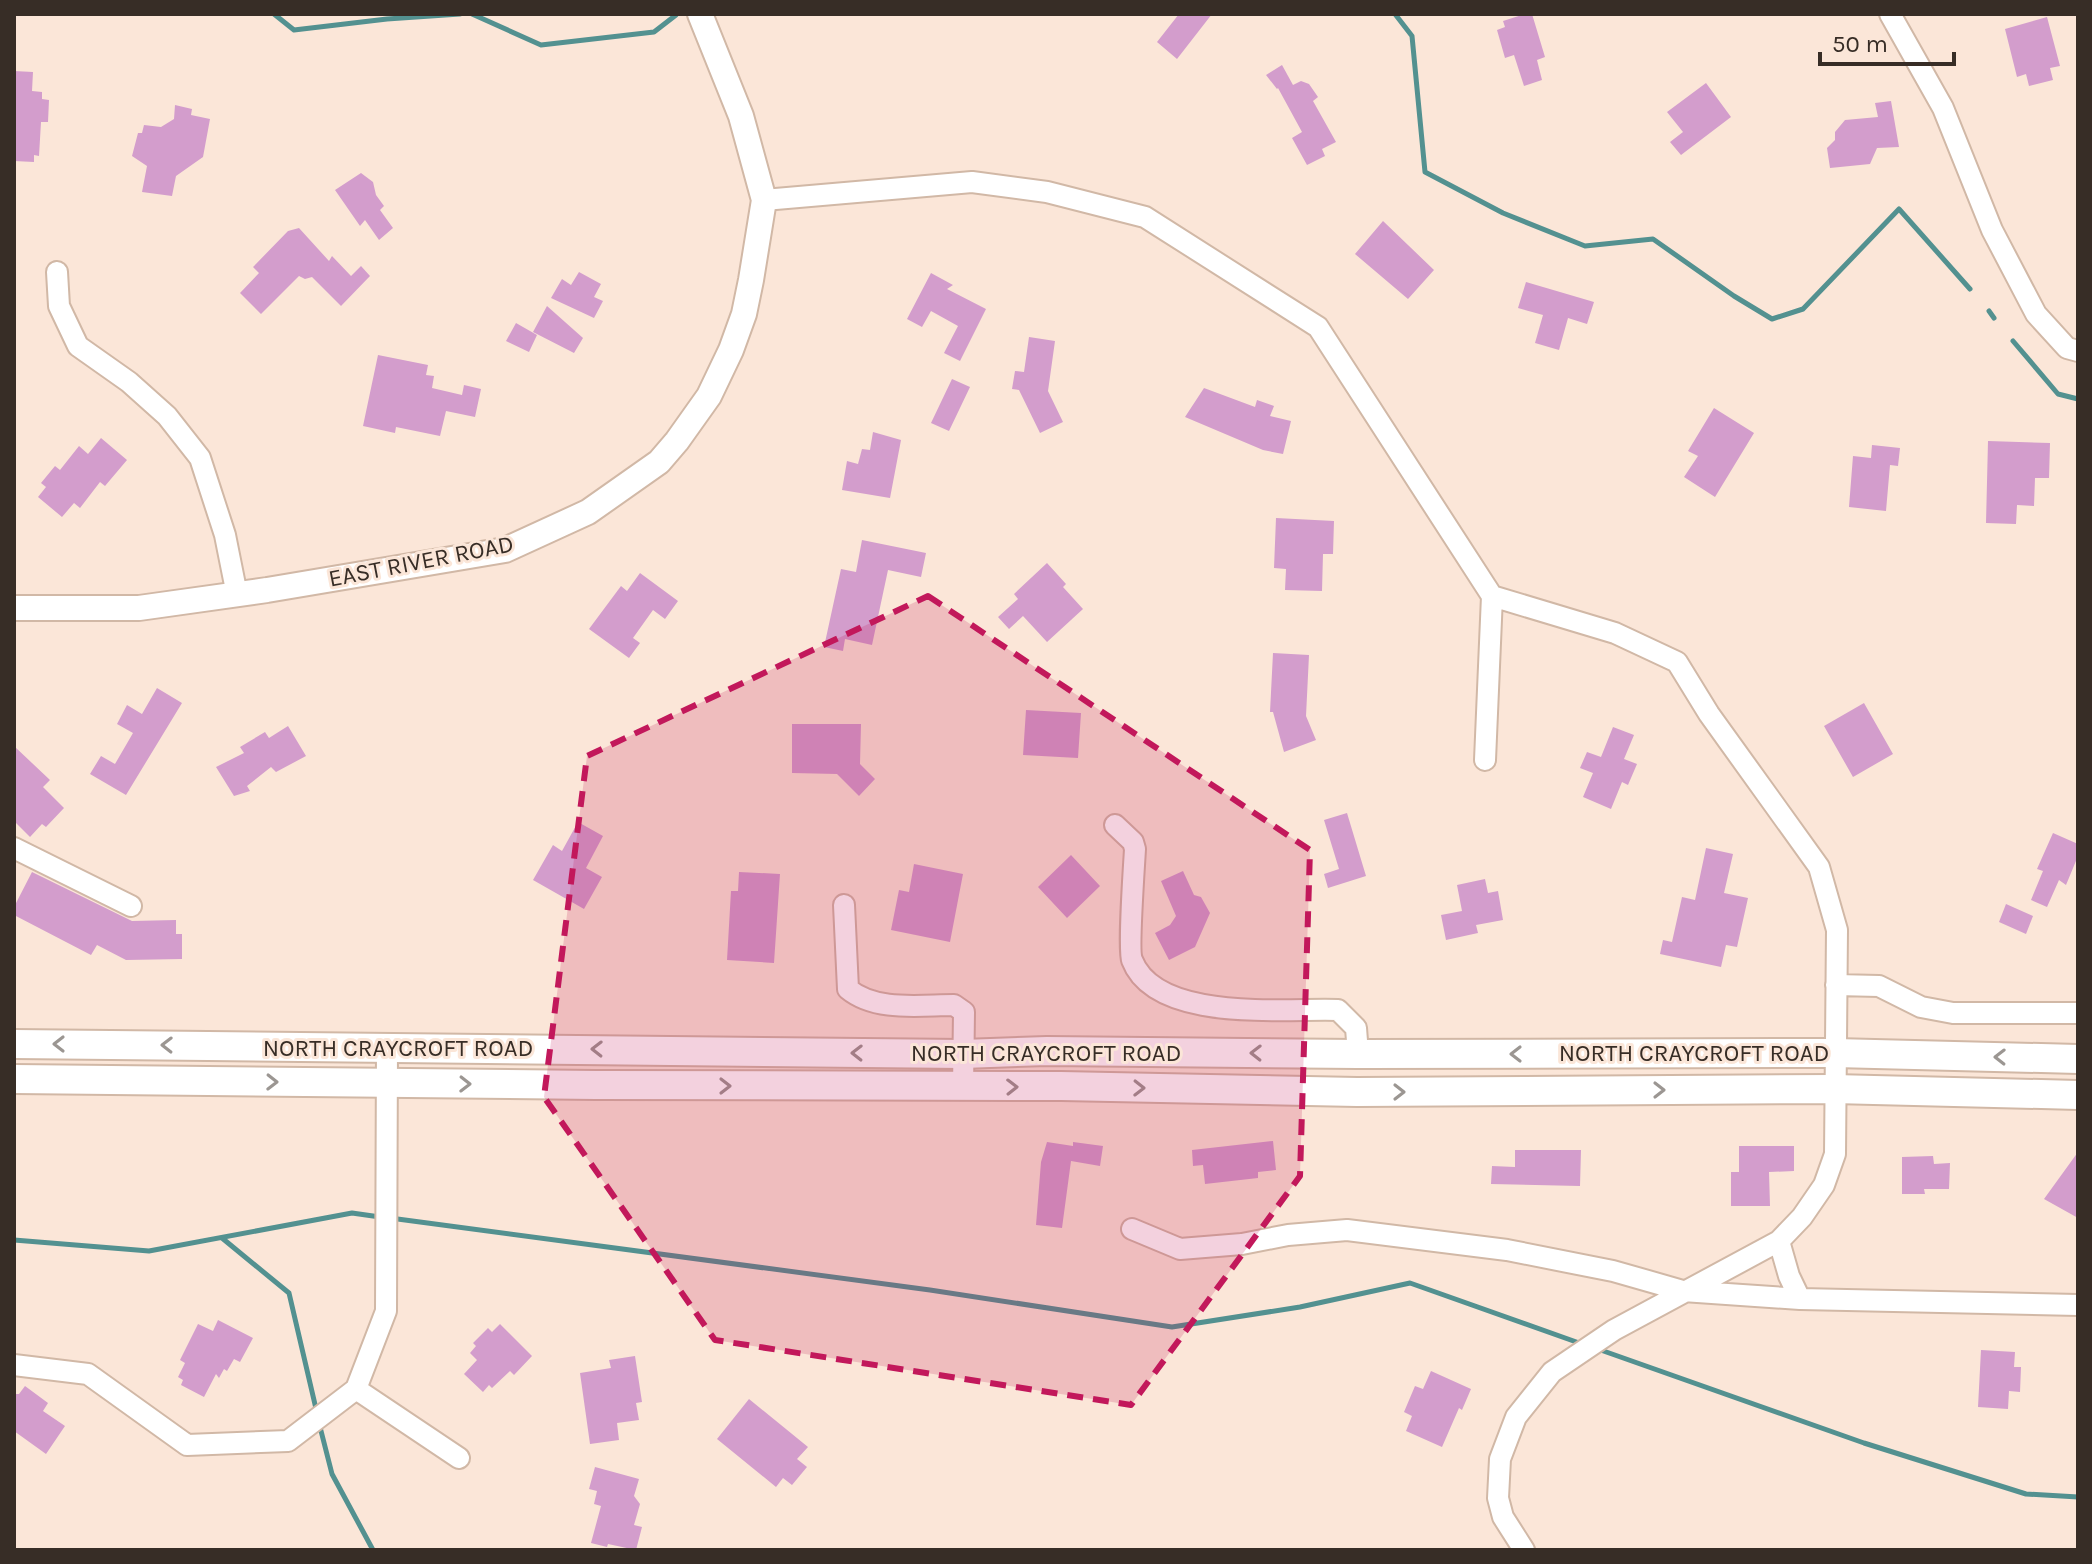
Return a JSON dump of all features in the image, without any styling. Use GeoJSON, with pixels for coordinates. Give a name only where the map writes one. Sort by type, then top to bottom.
{"type":"FeatureCollection","features":[{"type":"Feature","properties":{"kind":"main road","name":"NORTH CRAYCROFT ROAD"},"geometry":{"type":"LineString","coordinates":[[14,1044],[963,1054],[1047,1051],[1835,1053],[2078,1059]]}},
{"type":"Feature","properties":{"kind":"main road","name":"NORTH CRAYCROFT ROAD"},"geometry":{"type":"LineString","coordinates":[[14,1079],[963,1088],[1061,1086],[1357,1092],[1834,1089],[2078,1095]]}},
{"type":"Feature","properties":{"kind":"street","name":"EAST RIVER ROAD"},"geometry":{"type":"LineString","coordinates":[[14,608],[139,608],[237,595],[505,550],[588,512],[622,491],[659,462],[709,396],[731,350],[744,314],[764,200],[741,116],[700,14]]}},
{"type":"Feature","properties":{"kind":"street"},"geometry":{"type":"LineString","coordinates":[[1890,14],[1943,108],[1992,230],[2036,314],[2067,348],[2078,351]]}},
{"type":"Feature","properties":{"kind":"street"},"geometry":{"type":"LineString","coordinates":[[764,200],[972,182],[1047,192],[1145,217],[1318,327],[1492,596],[1485,760]]}},
{"type":"Feature","properties":{"kind":"street"},"geometry":{"type":"LineString","coordinates":[[57,272],[59,306],[78,346],[129,382],[167,416],[200,458],[225,535],[237,595]]}},
{"type":"Feature","properties":{"kind":"street"},"geometry":{"type":"LineString","coordinates":[[1492,596],[1615,633],[1677,662],[1709,714],[1819,867],[1837,930],[1835,1154],[1824,1185],[1802,1217],[1779,1241],[1614,1330],[1552,1372],[1516,1417],[1500,1459],[1498,1498],[1503,1517],[1524,1550]]}},
{"type":"Feature","properties":{"kind":"street"},"geometry":{"type":"LineString","coordinates":[[1115,825],[1133,842],[1135,849],[1131,959],[1146,982],[1191,1004],[1231,1010],[1338,1010],[1356,1028],[1358,1054]]}},
{"type":"Feature","properties":{"kind":"street"},"geometry":{"type":"LineString","coordinates":[[14,848],[131,906]]}},
{"type":"Feature","properties":{"kind":"street"},"geometry":{"type":"LineString","coordinates":[[844,905],[848,989],[860,999],[881,1004],[954,1005],[964,1012],[963,1088]]}},
{"type":"Feature","properties":{"kind":"street"},"geometry":{"type":"LineString","coordinates":[[1836,985],[1879,986],[1921,1007],[1953,1013],[2078,1013]]}},
{"type":"Feature","properties":{"kind":"street"},"geometry":{"type":"LineString","coordinates":[[14,1365],[88,1374],[187,1445],[288,1441],[356,1389],[386,1311],[387,1047]]}},
{"type":"Feature","properties":{"kind":"street"},"geometry":{"type":"LineString","coordinates":[[1132,1229],[1180,1249],[1347,1230],[1507,1250],[1613,1271],[1683,1291],[1800,1299],[2078,1305]]}},
{"type":"Feature","properties":{"kind":"street"},"geometry":{"type":"LineString","coordinates":[[1779,1241],[1789,1276],[1800,1299]]}},
{"type":"Feature","properties":{"kind":"street"},"geometry":{"type":"LineString","coordinates":[[356,1389],[459,1458]]}},
{"type":"Feature","properties":{"kind":"highlighted area"},"geometry":{"type":"Polygon","coordinates":[[[928,596],[1310,850],[1300,1176],[1131,1405],[715,1340],[544,1097],[587,756],[928,596]]]}},
{"type":"Feature","properties":{"kind":"building"},"geometry":{"type":"Polygon","coordinates":[[[1179,14],[1212,14],[1177,59],[1157,42],[1179,14]]]}},
{"type":"Feature","properties":{"kind":"building"},"geometry":{"type":"Polygon","coordinates":[[[1532,14],[1545,57],[1537,60],[1542,80],[1524,86],[1514,55],[1505,58],[1497,30],[1505,27],[1503,21],[1532,14]]]}},
{"type":"Feature","properties":{"kind":"building"},"geometry":{"type":"Polygon","coordinates":[[[2047,17],[2060,66],[2050,68],[2053,80],[2029,86],[2026,74],[2017,77],[2005,29],[2047,17]]]}},
{"type":"Feature","properties":{"kind":"building"},"geometry":{"type":"Polygon","coordinates":[[[1282,65],[1293,85],[1301,81],[1309,84],[1318,97],[1313,101],[1336,142],[1322,149],[1325,156],[1307,165],[1292,138],[1302,132],[1278,88],[1266,75],[1282,65]]]}},
{"type":"Feature","properties":{"kind":"building"},"geometry":{"type":"Polygon","coordinates":[[[14,71],[33,72],[32,91],[42,92],[42,99],[49,100],[48,122],[41,122],[39,156],[34,155],[34,162],[14,161],[14,71]]]}},
{"type":"Feature","properties":{"kind":"building"},"geometry":{"type":"Polygon","coordinates":[[[1706,83],[1731,117],[1681,155],[1670,142],[1683,132],[1667,112],[1706,83]]]}},
{"type":"Feature","properties":{"kind":"building"},"geometry":{"type":"Polygon","coordinates":[[[1891,101],[1899,147],[1877,148],[1870,164],[1830,168],[1827,148],[1835,140],[1835,132],[1845,120],[1878,117],[1875,103],[1891,101]]]}},
{"type":"Feature","properties":{"kind":"building"},"geometry":{"type":"Polygon","coordinates":[[[175,105],[192,109],[191,115],[210,119],[203,157],[176,176],[172,196],[142,192],[147,166],[132,156],[138,133],[142,133],[144,125],[161,127],[174,119],[175,105]]]}},
{"type":"Feature","properties":{"kind":"building"},"geometry":{"type":"Polygon","coordinates":[[[361,173],[373,182],[376,195],[384,206],[380,210],[393,228],[379,240],[365,220],[360,226],[335,190],[361,173]]]}},
{"type":"Feature","properties":{"kind":"building"},"geometry":{"type":"Polygon","coordinates":[[[1383,221],[1434,270],[1408,299],[1355,254],[1383,221]]]}},
{"type":"Feature","properties":{"kind":"building"},"geometry":{"type":"Polygon","coordinates":[[[299,228],[329,261],[332,256],[351,276],[361,266],[370,276],[341,306],[312,277],[305,279],[299,276],[261,314],[240,293],[259,273],[253,267],[288,231],[299,228]]]}},
{"type":"Feature","properties":{"kind":"building"},"geometry":{"type":"Polygon","coordinates":[[[579,272],[601,284],[594,297],[603,301],[594,318],[551,298],[562,279],[571,285],[579,272]]]}},
{"type":"Feature","properties":{"kind":"building"},"geometry":{"type":"Polygon","coordinates":[[[931,273],[953,285],[947,289],[986,309],[960,361],[944,353],[958,326],[931,311],[922,327],[907,319],[931,273]]]}},
{"type":"Feature","properties":{"kind":"building"},"geometry":{"type":"Polygon","coordinates":[[[1526,282],[1594,302],[1587,324],[1568,318],[1559,350],[1535,343],[1543,315],[1518,308],[1526,282]]]}},
{"type":"Feature","properties":{"kind":"building"},"geometry":{"type":"Polygon","coordinates":[[[547,306],[583,338],[574,353],[533,332],[547,306]]]}},
{"type":"Feature","properties":{"kind":"building"},"geometry":{"type":"Polygon","coordinates":[[[516,323],[537,335],[529,352],[506,341],[516,323]]]}},
{"type":"Feature","properties":{"kind":"building"},"geometry":{"type":"Polygon","coordinates":[[[1029,337],[1055,341],[1048,391],[1063,422],[1040,433],[1019,390],[1012,389],[1015,371],[1024,372],[1029,337]]]}},
{"type":"Feature","properties":{"kind":"building"},"geometry":{"type":"Polygon","coordinates":[[[378,355],[428,365],[426,375],[434,376],[432,388],[462,395],[464,385],[481,389],[475,417],[446,411],[440,436],[396,427],[395,433],[363,426],[378,355]]]}},
{"type":"Feature","properties":{"kind":"building"},"geometry":{"type":"Polygon","coordinates":[[[952,379],[970,387],[949,431],[931,423],[952,379]]]}},
{"type":"Feature","properties":{"kind":"building"},"geometry":{"type":"Polygon","coordinates":[[[1204,388],[1255,407],[1257,400],[1274,406],[1270,416],[1291,421],[1283,454],[1263,450],[1185,417],[1204,388]]]}},
{"type":"Feature","properties":{"kind":"building"},"geometry":{"type":"Polygon","coordinates":[[[1714,408],[1754,433],[1715,497],[1684,477],[1698,456],[1688,451],[1714,408]]]}},
{"type":"Feature","properties":{"kind":"building"},"geometry":{"type":"Polygon","coordinates":[[[873,432],[901,440],[890,498],[842,490],[847,461],[858,464],[862,449],[870,450],[873,432]]]}},
{"type":"Feature","properties":{"kind":"building"},"geometry":{"type":"Polygon","coordinates":[[[101,438],[127,460],[105,486],[100,482],[80,508],[74,503],[62,517],[38,497],[46,487],[41,483],[55,466],[60,470],[79,446],[88,454],[101,438]]]}},
{"type":"Feature","properties":{"kind":"building"},"geometry":{"type":"Polygon","coordinates":[[[1988,441],[2050,443],[2049,478],[2035,478],[2034,506],[2017,505],[2016,524],[1986,523],[1988,441]]]}},
{"type":"Feature","properties":{"kind":"building"},"geometry":{"type":"Polygon","coordinates":[[[1872,445],[1900,448],[1898,466],[1890,465],[1886,511],[1849,507],[1853,456],[1871,458],[1872,445]]]}},
{"type":"Feature","properties":{"kind":"building"},"geometry":{"type":"Polygon","coordinates":[[[1276,518],[1334,521],[1333,554],[1323,554],[1322,591],[1285,590],[1286,569],[1274,568],[1276,518]]]}},
{"type":"Feature","properties":{"kind":"building"},"geometry":{"type":"Polygon","coordinates":[[[862,540],[926,553],[921,577],[888,570],[872,645],[845,639],[843,651],[824,647],[841,569],[856,572],[862,540]]]}},
{"type":"Feature","properties":{"kind":"building"},"geometry":{"type":"Polygon","coordinates":[[[1047,563],[1083,609],[1047,642],[1023,616],[1009,629],[998,617],[1018,599],[1014,594],[1047,563]]]}},
{"type":"Feature","properties":{"kind":"building"},"geometry":{"type":"Polygon","coordinates":[[[640,573],[678,601],[665,619],[653,610],[633,638],[640,643],[629,658],[589,629],[621,586],[627,591],[640,573]]]}},
{"type":"Feature","properties":{"kind":"building"},"geometry":{"type":"Polygon","coordinates":[[[1273,653],[1309,655],[1306,716],[1316,740],[1284,752],[1273,712],[1270,712],[1273,653]]]}},
{"type":"Feature","properties":{"kind":"building"},"geometry":{"type":"Polygon","coordinates":[[[157,688],[182,703],[126,795],[90,774],[101,756],[115,764],[133,733],[117,724],[127,705],[142,714],[157,688]]]}},
{"type":"Feature","properties":{"kind":"building"},"geometry":{"type":"Polygon","coordinates":[[[1864,703],[1893,754],[1853,777],[1824,726],[1864,703]]]}},
{"type":"Feature","properties":{"kind":"building"},"geometry":{"type":"Polygon","coordinates":[[[1026,710],[1081,713],[1078,758],[1023,755],[1026,710]]]}},
{"type":"Feature","properties":{"kind":"building"},"geometry":{"type":"Polygon","coordinates":[[[792,724],[861,724],[860,764],[875,779],[859,796],[837,774],[792,773],[792,724]]]}},
{"type":"Feature","properties":{"kind":"building"},"geometry":{"type":"Polygon","coordinates":[[[288,726],[306,756],[276,772],[271,767],[247,786],[250,791],[234,796],[216,767],[244,753],[240,747],[265,732],[269,738],[288,726]]]}},
{"type":"Feature","properties":{"kind":"building"},"geometry":{"type":"Polygon","coordinates":[[[1613,727],[1634,735],[1624,759],[1637,764],[1628,785],[1622,782],[1611,809],[1583,797],[1593,773],[1580,768],[1587,752],[1601,757],[1613,727]]]}},
{"type":"Feature","properties":{"kind":"building"},"geometry":{"type":"Polygon","coordinates":[[[14,746],[50,780],[43,787],[64,808],[46,827],[42,824],[30,837],[14,821],[14,746]]]}},
{"type":"Feature","properties":{"kind":"building"},"geometry":{"type":"Polygon","coordinates":[[[1347,813],[1366,876],[1328,888],[1324,874],[1339,869],[1324,820],[1347,813]]]}},
{"type":"Feature","properties":{"kind":"building"},"geometry":{"type":"Polygon","coordinates":[[[578,822],[603,836],[586,868],[602,877],[584,909],[533,880],[553,845],[562,851],[578,822]]]}},
{"type":"Feature","properties":{"kind":"building"},"geometry":{"type":"Polygon","coordinates":[[[2053,833],[2078,844],[2078,856],[2066,885],[2059,880],[2047,907],[2031,900],[2043,871],[2037,869],[2053,833]]]}},
{"type":"Feature","properties":{"kind":"building"},"geometry":{"type":"Polygon","coordinates":[[[1706,848],[1733,854],[1724,893],[1748,898],[1737,947],[1726,945],[1721,967],[1660,954],[1663,940],[1672,942],[1682,897],[1695,900],[1706,848]]]}},
{"type":"Feature","properties":{"kind":"building"},"geometry":{"type":"Polygon","coordinates":[[[1071,855],[1100,886],[1067,918],[1038,887],[1071,855]]]}},
{"type":"Feature","properties":{"kind":"building"},"geometry":{"type":"Polygon","coordinates":[[[914,864],[963,874],[950,942],[891,930],[899,890],[909,892],[914,864]]]}},
{"type":"Feature","properties":{"kind":"building"},"geometry":{"type":"Polygon","coordinates":[[[1183,871],[1194,895],[1201,897],[1210,913],[1195,947],[1169,960],[1155,933],[1170,925],[1176,916],[1161,881],[1183,871]]]}},
{"type":"Feature","properties":{"kind":"building"},"geometry":{"type":"Polygon","coordinates":[[[32,872],[132,921],[176,920],[176,934],[182,934],[182,959],[126,960],[97,945],[91,955],[14,915],[14,907],[32,872]]]}},
{"type":"Feature","properties":{"kind":"building"},"geometry":{"type":"Polygon","coordinates":[[[739,872],[780,874],[774,963],[727,960],[731,891],[738,891],[739,872]]]}},
{"type":"Feature","properties":{"kind":"building"},"geometry":{"type":"Polygon","coordinates":[[[1485,879],[1488,893],[1498,891],[1503,920],[1476,925],[1478,933],[1446,940],[1441,915],[1462,911],[1457,885],[1485,879]]]}},
{"type":"Feature","properties":{"kind":"building"},"geometry":{"type":"Polygon","coordinates":[[[2006,904],[2033,916],[2026,934],[1999,922],[2006,904]]]}},
{"type":"Feature","properties":{"kind":"building"},"geometry":{"type":"Polygon","coordinates":[[[1273,1141],[1276,1170],[1258,1172],[1258,1178],[1205,1184],[1203,1165],[1193,1166],[1192,1150],[1273,1141]]]}},
{"type":"Feature","properties":{"kind":"building"},"geometry":{"type":"Polygon","coordinates":[[[1047,1142],[1103,1146],[1100,1166],[1071,1161],[1062,1228],[1036,1225],[1041,1162],[1047,1142]]]}},
{"type":"Feature","properties":{"kind":"building"},"geometry":{"type":"Polygon","coordinates":[[[1739,1146],[1794,1146],[1794,1171],[1769,1172],[1770,1206],[1731,1206],[1731,1172],[1739,1172],[1739,1146]]]}},
{"type":"Feature","properties":{"kind":"building"},"geometry":{"type":"Polygon","coordinates":[[[1515,1150],[1581,1150],[1580,1186],[1491,1184],[1492,1166],[1515,1167],[1515,1150]]]}},
{"type":"Feature","properties":{"kind":"building"},"geometry":{"type":"Polygon","coordinates":[[[2078,1152],[2078,1218],[2044,1199],[2078,1152]]]}},
{"type":"Feature","properties":{"kind":"building"},"geometry":{"type":"Polygon","coordinates":[[[1933,1156],[1934,1164],[1950,1163],[1949,1189],[1924,1189],[1925,1194],[1902,1194],[1902,1157],[1933,1156]]]}},
{"type":"Feature","properties":{"kind":"building"},"geometry":{"type":"Polygon","coordinates":[[[218,1320],[253,1338],[240,1362],[234,1359],[219,1378],[216,1374],[204,1397],[181,1385],[183,1380],[178,1377],[185,1363],[180,1360],[198,1324],[213,1331],[218,1320]]]}},
{"type":"Feature","properties":{"kind":"building"},"geometry":{"type":"Polygon","coordinates":[[[500,1324],[532,1356],[514,1375],[510,1371],[483,1392],[464,1374],[477,1360],[470,1353],[476,1346],[473,1343],[488,1328],[492,1332],[500,1324]]]}},
{"type":"Feature","properties":{"kind":"building"},"geometry":{"type":"Polygon","coordinates":[[[1981,1350],[2015,1352],[2014,1367],[2021,1367],[2020,1392],[2009,1391],[2008,1409],[1978,1407],[1981,1350]]]}},
{"type":"Feature","properties":{"kind":"building"},"geometry":{"type":"Polygon","coordinates":[[[635,1356],[642,1402],[636,1403],[639,1420],[617,1423],[619,1440],[590,1444],[580,1373],[611,1368],[609,1360],[635,1356]]]}},
{"type":"Feature","properties":{"kind":"building"},"geometry":{"type":"Polygon","coordinates":[[[1431,1371],[1471,1389],[1442,1447],[1406,1431],[1412,1416],[1404,1412],[1415,1386],[1423,1389],[1431,1371]]]}},
{"type":"Feature","properties":{"kind":"building"},"geometry":{"type":"Polygon","coordinates":[[[25,1386],[48,1403],[43,1411],[65,1426],[46,1454],[14,1431],[14,1394],[19,1394],[25,1386]]]}},
{"type":"Feature","properties":{"kind":"building"},"geometry":{"type":"Polygon","coordinates":[[[749,1399],[808,1447],[797,1459],[807,1467],[792,1485],[783,1478],[776,1487],[717,1439],[749,1399]]]}},
{"type":"Feature","properties":{"kind":"building"},"geometry":{"type":"Polygon","coordinates":[[[595,1467],[639,1479],[634,1496],[640,1504],[634,1525],[642,1527],[636,1550],[591,1543],[601,1506],[594,1504],[597,1491],[589,1489],[595,1467]]]}},
{"type":"Feature","properties":{"kind":"waterway"},"geometry":{"type":"LineString","coordinates":[[274,14],[294,30],[460,14]]}},
{"type":"Feature","properties":{"kind":"waterway"},"geometry":{"type":"LineString","coordinates":[[472,14],[541,45],[654,32],[676,15]]}},
{"type":"Feature","properties":{"kind":"waterway"},"geometry":{"type":"LineString","coordinates":[[1395,14],[1412,36],[1425,172],[1503,213],[1585,246],[1653,239],[1772,319],[1803,309],[1899,209],[1970,289]]}},
{"type":"Feature","properties":{"kind":"waterway"},"geometry":{"type":"LineString","coordinates":[[1989,311],[1994,318]]}},
{"type":"Feature","properties":{"kind":"waterway"},"geometry":{"type":"LineString","coordinates":[[2013,341],[2058,394],[2078,399]]}},
{"type":"Feature","properties":{"kind":"waterway"},"geometry":{"type":"LineString","coordinates":[[14,1240],[149,1251],[352,1213],[380,1217]]}},
{"type":"Feature","properties":{"kind":"waterway"},"geometry":{"type":"LineString","coordinates":[[390,1218],[930,1290],[1172,1327],[1300,1307],[1410,1283],[1582,1344]]}},
{"type":"Feature","properties":{"kind":"waterway"},"geometry":{"type":"LineString","coordinates":[[222,1238],[289,1293],[317,1413]]}},
{"type":"Feature","properties":{"kind":"waterway"},"geometry":{"type":"LineString","coordinates":[[1595,1348],[1864,1443],[2026,1494],[2078,1497]]}},
{"type":"Feature","properties":{"kind":"waterway"},"geometry":{"type":"LineString","coordinates":[[319,1423],[332,1474],[373,1550]]}}]}
